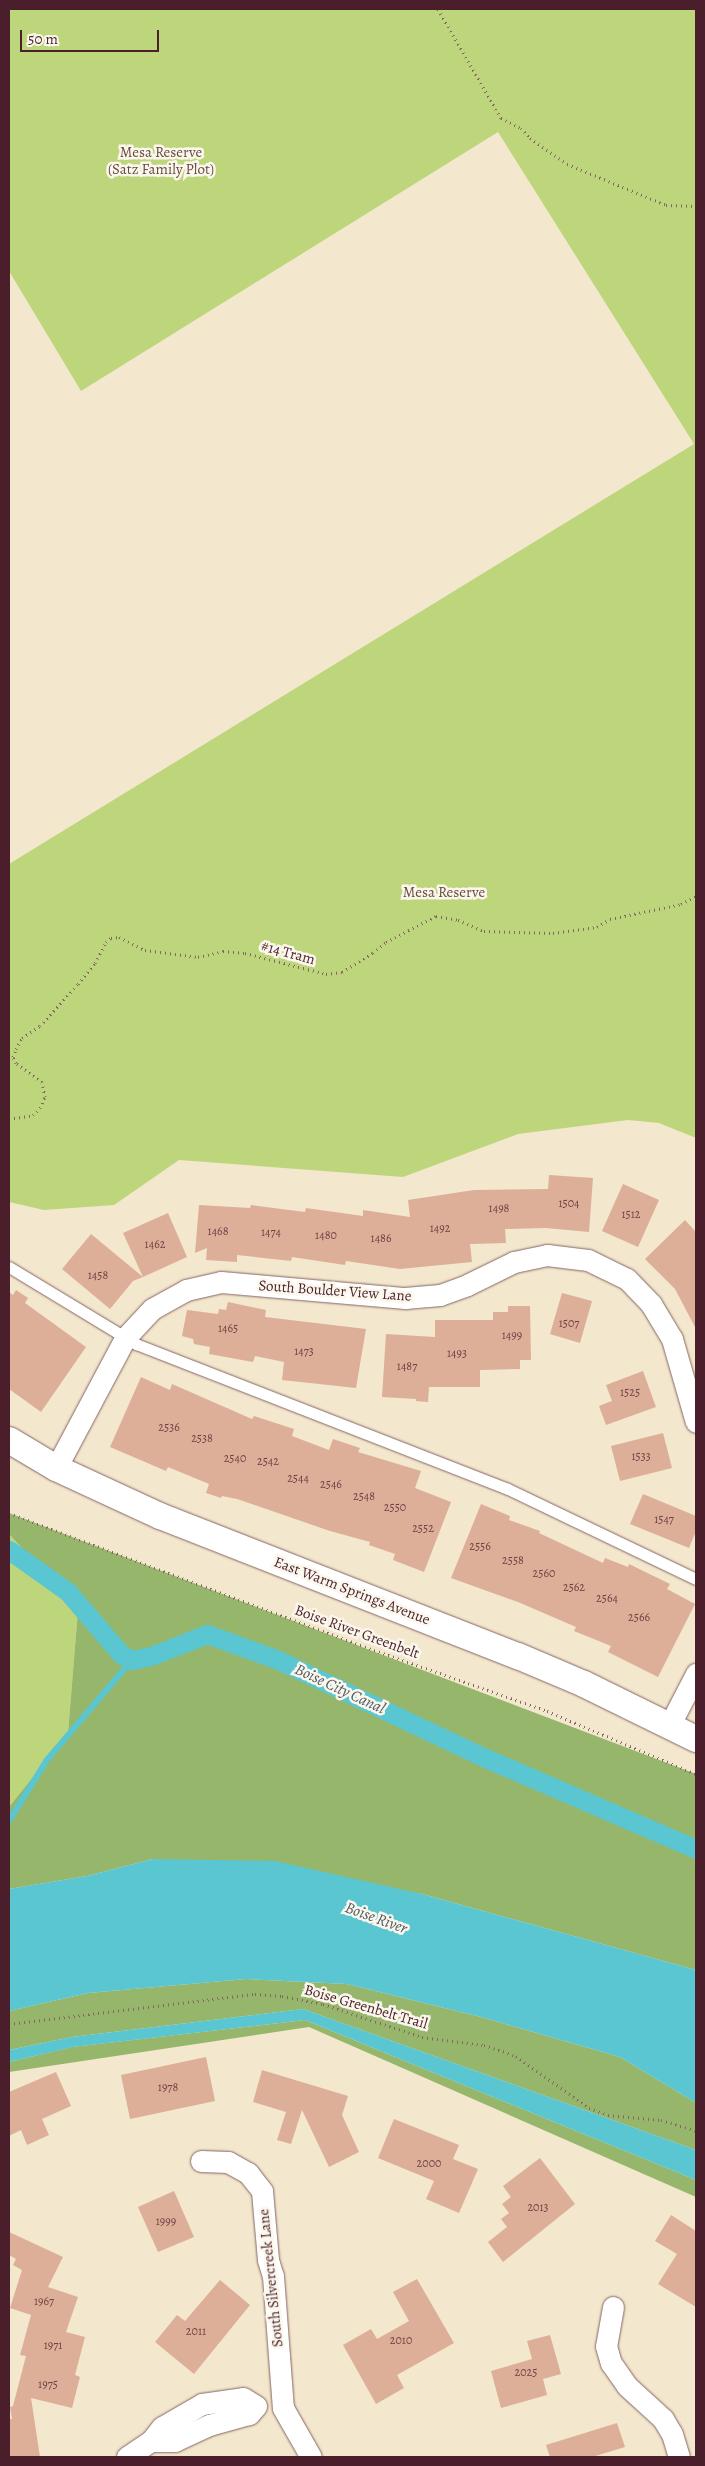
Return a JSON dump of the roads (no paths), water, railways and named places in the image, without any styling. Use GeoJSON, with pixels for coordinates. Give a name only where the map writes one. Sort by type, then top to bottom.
{"type":"FeatureCollection","features":[{"type":"Feature","properties":{"kind":"street","name":"South Boulder View Lane"},"geometry":{"type":"LineString","coordinates":[[56,1468],[126,1338],[152,1309],[186,1290],[221,1282],[405,1298],[440,1295],[467,1285],[514,1262],[548,1256],[588,1260],[627,1279],[651,1304],[672,1339],[696,1422]]}},
{"type":"Feature","properties":{"kind":"street","name":"East Warm Springs Avenue"},"geometry":{"type":"LineString","coordinates":[[9,1440],[56,1468],[160,1516],[526,1659],[584,1684],[696,1739]]}},
{"type":"Feature","properties":{"kind":"street"},"geometry":{"type":"LineString","coordinates":[[669,1726],[696,1674]]}},
{"type":"Feature","properties":{"kind":"street","name":"South Silvercreek Lane"},"geometry":{"type":"LineString","coordinates":[[200,2161],[228,2162],[248,2173],[262,2191],[268,2260],[274,2276],[283,2408],[312,2457]]}},
{"type":"Feature","properties":{"kind":"street"},"geometry":{"type":"LineString","coordinates":[[613,2307],[606,2346],[611,2363],[627,2386],[663,2419],[672,2434],[679,2457]]}},
{"type":"Feature","properties":{"kind":"street"},"geometry":{"type":"LineString","coordinates":[[127,2457],[151,2441],[175,2441],[209,2425],[250,2414],[256,2406],[283,2408]]}},
{"type":"Feature","properties":{"kind":"lane"},"geometry":{"type":"LineString","coordinates":[[9,1267],[126,1338],[145,1347],[508,1489],[696,1579]]}},
{"type":"Feature","properties":{"kind":"water","name":"Boise River"},"geometry":{"type":"Polygon","coordinates":[[[153,1859],[275,1861],[422,1894],[696,1970],[696,2103],[620,2057],[481,2017],[347,1984],[246,1979],[88,1993],[9,2011],[9,1889],[87,1876],[153,1859]]]}},
{"type":"Feature","properties":{"kind":"water"},"geometry":{"type":"Polygon","coordinates":[[[303,2009],[696,2150],[696,2180],[305,2020],[73,2047],[9,2062],[9,2050],[72,2037],[303,2009]]]}},
{"type":"Feature","properties":{"kind":"waterway","name":"Boise City Canal"},"geometry":{"type":"LineString","coordinates":[[9,1550],[68,1592],[121,1654],[132,1660],[151,1656],[207,1634],[276,1659],[488,1759],[696,1849]]}},
{"type":"Feature","properties":{"kind":"waterway"},"geometry":{"type":"LineString","coordinates":[[9,1821],[47,1760],[132,1660]]}},
{"type":"Feature","properties":{"kind":"park label","name":"Mesa Reserve (Satz Family Plot)"},"geometry":{"type":"Point","coordinates":[161,160]}},
{"type":"Feature","properties":{"kind":"park label","name":"Mesa Reserve"},"geometry":{"type":"Point","coordinates":[444,893]}}]}
